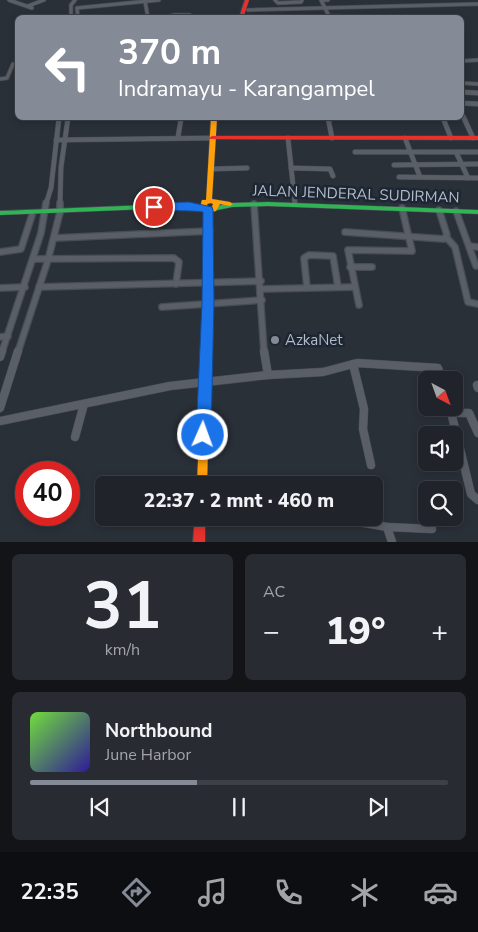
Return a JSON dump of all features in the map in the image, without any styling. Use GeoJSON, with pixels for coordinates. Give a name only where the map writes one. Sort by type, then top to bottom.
{"type":"FeatureCollection","features":[{"type":"Feature","properties":{"kind":"street"},"geometry":{"type":"LineString","coordinates":[[12,0],[32,8]]}},
{"type":"Feature","properties":{"kind":"street"},"geometry":{"type":"LineString","coordinates":[[28,6],[44,0]]}},
{"type":"Feature","properties":{"kind":"street"},"geometry":{"type":"LineString","coordinates":[[71,15],[71,5],[75,0]]}},
{"type":"Feature","properties":{"kind":"street"},"geometry":{"type":"LineString","coordinates":[[77,15],[76,8],[81,0]]}},
{"type":"Feature","properties":{"kind":"street"},"geometry":{"type":"LineString","coordinates":[[76,8],[159,0]]}},
{"type":"Feature","properties":{"kind":"street"},"geometry":{"type":"LineString","coordinates":[[249,0],[247,14],[302,2],[302,0]]}},
{"type":"Feature","properties":{"kind":"street"},"geometry":{"type":"LineString","coordinates":[[242,15],[249,0]]}},
{"type":"Feature","properties":{"kind":"street"},"geometry":{"type":"LineString","coordinates":[[275,0],[278,3],[290,5],[325,7],[478,4]]}},
{"type":"Feature","properties":{"kind":"street"},"geometry":{"type":"LineString","coordinates":[[316,0],[328,0]]}},
{"type":"Feature","properties":{"kind":"street"},"geometry":{"type":"LineString","coordinates":[[322,0],[329,15]]}},
{"type":"Feature","properties":{"kind":"street"},"geometry":{"type":"LineString","coordinates":[[144,1],[147,15]]}},
{"type":"Feature","properties":{"kind":"street"},"geometry":{"type":"LineString","coordinates":[[272,7],[290,5]]}},
{"type":"Feature","properties":{"kind":"street"},"geometry":{"type":"LineString","coordinates":[[464,61],[478,60]]}},
{"type":"Feature","properties":{"kind":"street"},"geometry":{"type":"LineString","coordinates":[[0,79],[7,78],[13,64]]}},
{"type":"Feature","properties":{"kind":"street"},"geometry":{"type":"LineString","coordinates":[[464,83],[478,84]]}},
{"type":"Feature","properties":{"kind":"street"},"geometry":{"type":"LineString","coordinates":[[464,93],[478,94]]}},
{"type":"Feature","properties":{"kind":"street"},"geometry":{"type":"LineString","coordinates":[[464,103],[478,104]]}},
{"type":"Feature","properties":{"kind":"street"},"geometry":{"type":"LineString","coordinates":[[61,140],[475,138],[464,118]]}},
{"type":"Feature","properties":{"kind":"street"},"geometry":{"type":"LineString","coordinates":[[0,408],[54,238],[60,212],[60,120]]}},
{"type":"Feature","properties":{"kind":"street"},"geometry":{"type":"LineString","coordinates":[[0,357],[35,259],[61,140],[67,120]]}},
{"type":"Feature","properties":{"kind":"street"},"geometry":{"type":"LineString","coordinates":[[178,138],[181,120]]}},
{"type":"Feature","properties":{"kind":"street"},"geometry":{"type":"LineString","coordinates":[[202,476],[209,283],[209,205],[214,120]]}},
{"type":"Feature","properties":{"kind":"street"},"geometry":{"type":"LineString","coordinates":[[328,120],[332,138]]}},
{"type":"Feature","properties":{"kind":"street"},"geometry":{"type":"LineString","coordinates":[[443,120],[451,138]]}},
{"type":"Feature","properties":{"kind":"street"},"geometry":{"type":"LineString","coordinates":[[288,138],[295,204]]}},
{"type":"Feature","properties":{"kind":"street"},"geometry":{"type":"LineString","coordinates":[[405,138],[420,177]]}},
{"type":"Feature","properties":{"kind":"street"},"geometry":{"type":"LineString","coordinates":[[355,152],[478,152]]}},
{"type":"Feature","properties":{"kind":"street"},"geometry":{"type":"LineString","coordinates":[[456,152],[468,178]]}},
{"type":"Feature","properties":{"kind":"street"},"geometry":{"type":"LineString","coordinates":[[394,165],[478,164]]}},
{"type":"Feature","properties":{"kind":"street"},"geometry":{"type":"LineString","coordinates":[[211,169],[247,168]]}},
{"type":"Feature","properties":{"kind":"street"},"geometry":{"type":"LineString","coordinates":[[291,168],[330,169],[333,176]]}},
{"type":"Feature","properties":{"kind":"street"},"geometry":{"type":"LineString","coordinates":[[400,177],[478,178]]}},
{"type":"Feature","properties":{"kind":"street"},"geometry":{"type":"LineString","coordinates":[[254,204],[262,300],[263,347],[268,375]]}},
{"type":"Feature","properties":{"kind":"street","name":"JALAN JENDERAL SUDIRMAN"},"geometry":{"type":"LineString","coordinates":[[45,213],[254,204],[478,212]]}},
{"type":"Feature","properties":{"kind":"street"},"geometry":{"type":"LineString","coordinates":[[359,305],[347,254],[349,249],[410,252],[412,250],[402,208]]}},
{"type":"Feature","properties":{"kind":"street"},"geometry":{"type":"LineString","coordinates":[[439,210],[446,237],[455,247],[468,302],[478,304]]}},
{"type":"Feature","properties":{"kind":"street"},"geometry":{"type":"LineString","coordinates":[[456,211],[476,266]]}},
{"type":"Feature","properties":{"kind":"street"},"geometry":{"type":"LineString","coordinates":[[0,215],[45,213]]}},
{"type":"Feature","properties":{"kind":"street"},"geometry":{"type":"LineString","coordinates":[[0,215],[45,213]]}},
{"type":"Feature","properties":{"kind":"street"},"geometry":{"type":"LineString","coordinates":[[0,252],[22,249],[32,215]]}},
{"type":"Feature","properties":{"kind":"street"},"geometry":{"type":"LineString","coordinates":[[54,238],[210,231]]}},
{"type":"Feature","properties":{"kind":"street"},"geometry":{"type":"LineString","coordinates":[[345,232],[409,237],[446,237]]}},
{"type":"Feature","properties":{"kind":"street"},"geometry":{"type":"LineString","coordinates":[[469,246],[478,247]]}},
{"type":"Feature","properties":{"kind":"street"},"geometry":{"type":"LineString","coordinates":[[306,288],[304,258],[309,255],[333,256],[338,287]]}},
{"type":"Feature","properties":{"kind":"street"},"geometry":{"type":"LineString","coordinates":[[35,259],[174,258],[179,262],[176,284]]}},
{"type":"Feature","properties":{"kind":"street"},"geometry":{"type":"LineString","coordinates":[[350,267],[372,267]]}},
{"type":"Feature","properties":{"kind":"street"},"geometry":{"type":"LineString","coordinates":[[39,287],[209,283],[306,288],[355,287]]}},
{"type":"Feature","properties":{"kind":"street"},"geometry":{"type":"LineString","coordinates":[[0,288],[25,287]]}},
{"type":"Feature","properties":{"kind":"street"},"geometry":{"type":"LineString","coordinates":[[162,306],[262,300]]}},
{"type":"Feature","properties":{"kind":"street"},"geometry":{"type":"LineString","coordinates":[[0,337],[8,336]]}},
{"type":"Feature","properties":{"kind":"street"},"geometry":{"type":"LineString","coordinates":[[354,364],[364,409],[363,428],[371,465]]}},
{"type":"Feature","properties":{"kind":"street"},"geometry":{"type":"LineString","coordinates":[[0,421],[106,398],[206,381],[323,372],[354,364],[437,367],[439,371]]}},
{"type":"Feature","properties":{"kind":"street"},"geometry":{"type":"LineString","coordinates":[[75,438],[84,404]]}},
{"type":"Feature","properties":{"kind":"street"},"geometry":{"type":"LineString","coordinates":[[463,412],[469,413],[478,433]]}},
{"type":"Feature","properties":{"kind":"street"},"geometry":{"type":"LineString","coordinates":[[452,416],[471,494],[478,500]]}},
{"type":"Feature","properties":{"kind":"street"},"geometry":{"type":"LineString","coordinates":[[199,542],[200,526]]}},
{"type":"Feature","properties":{"kind":"street"},"geometry":{"type":"LineString","coordinates":[[381,526],[432,529]]}},
{"type":"Feature","properties":{"kind":"street"},"geometry":{"type":"LineString","coordinates":[[387,527],[392,542]]}},
{"type":"Feature","properties":{"kind":"traffic: fast"},"geometry":{"type":"LineString","coordinates":[[213,209],[232,205],[268,204],[478,212]]}},
{"type":"Feature","properties":{"kind":"traffic: fast"},"geometry":{"type":"LineString","coordinates":[[0,213],[173,206],[205,209]]}},
{"type":"Feature","properties":{"kind":"traffic: slow"},"geometry":{"type":"LineString","coordinates":[[209,200],[214,120]]}},
{"type":"Feature","properties":{"kind":"traffic: slow"},"geometry":{"type":"LineString","coordinates":[[214,201],[217,204],[214,209],[206,210],[203,207],[204,202],[207,201],[214,201],[230,204]]}},
{"type":"Feature","properties":{"kind":"traffic: slow"},"geometry":{"type":"LineString","coordinates":[[202,476],[208,303],[208,210]]}},
{"type":"Feature","properties":{"kind":"traffic: jam"},"geometry":{"type":"LineString","coordinates":[[242,15],[247,0]]}},
{"type":"Feature","properties":{"kind":"traffic: jam"},"geometry":{"type":"LineString","coordinates":[[212,138],[478,138]]}},
{"type":"Feature","properties":{"kind":"traffic: jam"},"geometry":{"type":"LineString","coordinates":[[199,542],[200,526]]}},
{"type":"Feature","properties":{"kind":"place","name":"AzkaNet"},"geometry":{"type":"Point","coordinates":[275,340]}},
{"type":"Feature","properties":{"kind":"route"},"geometry":{"type":"LineString","coordinates":[[154,207],[189,206],[208,210],[210,231],[203,435]]}}]}
